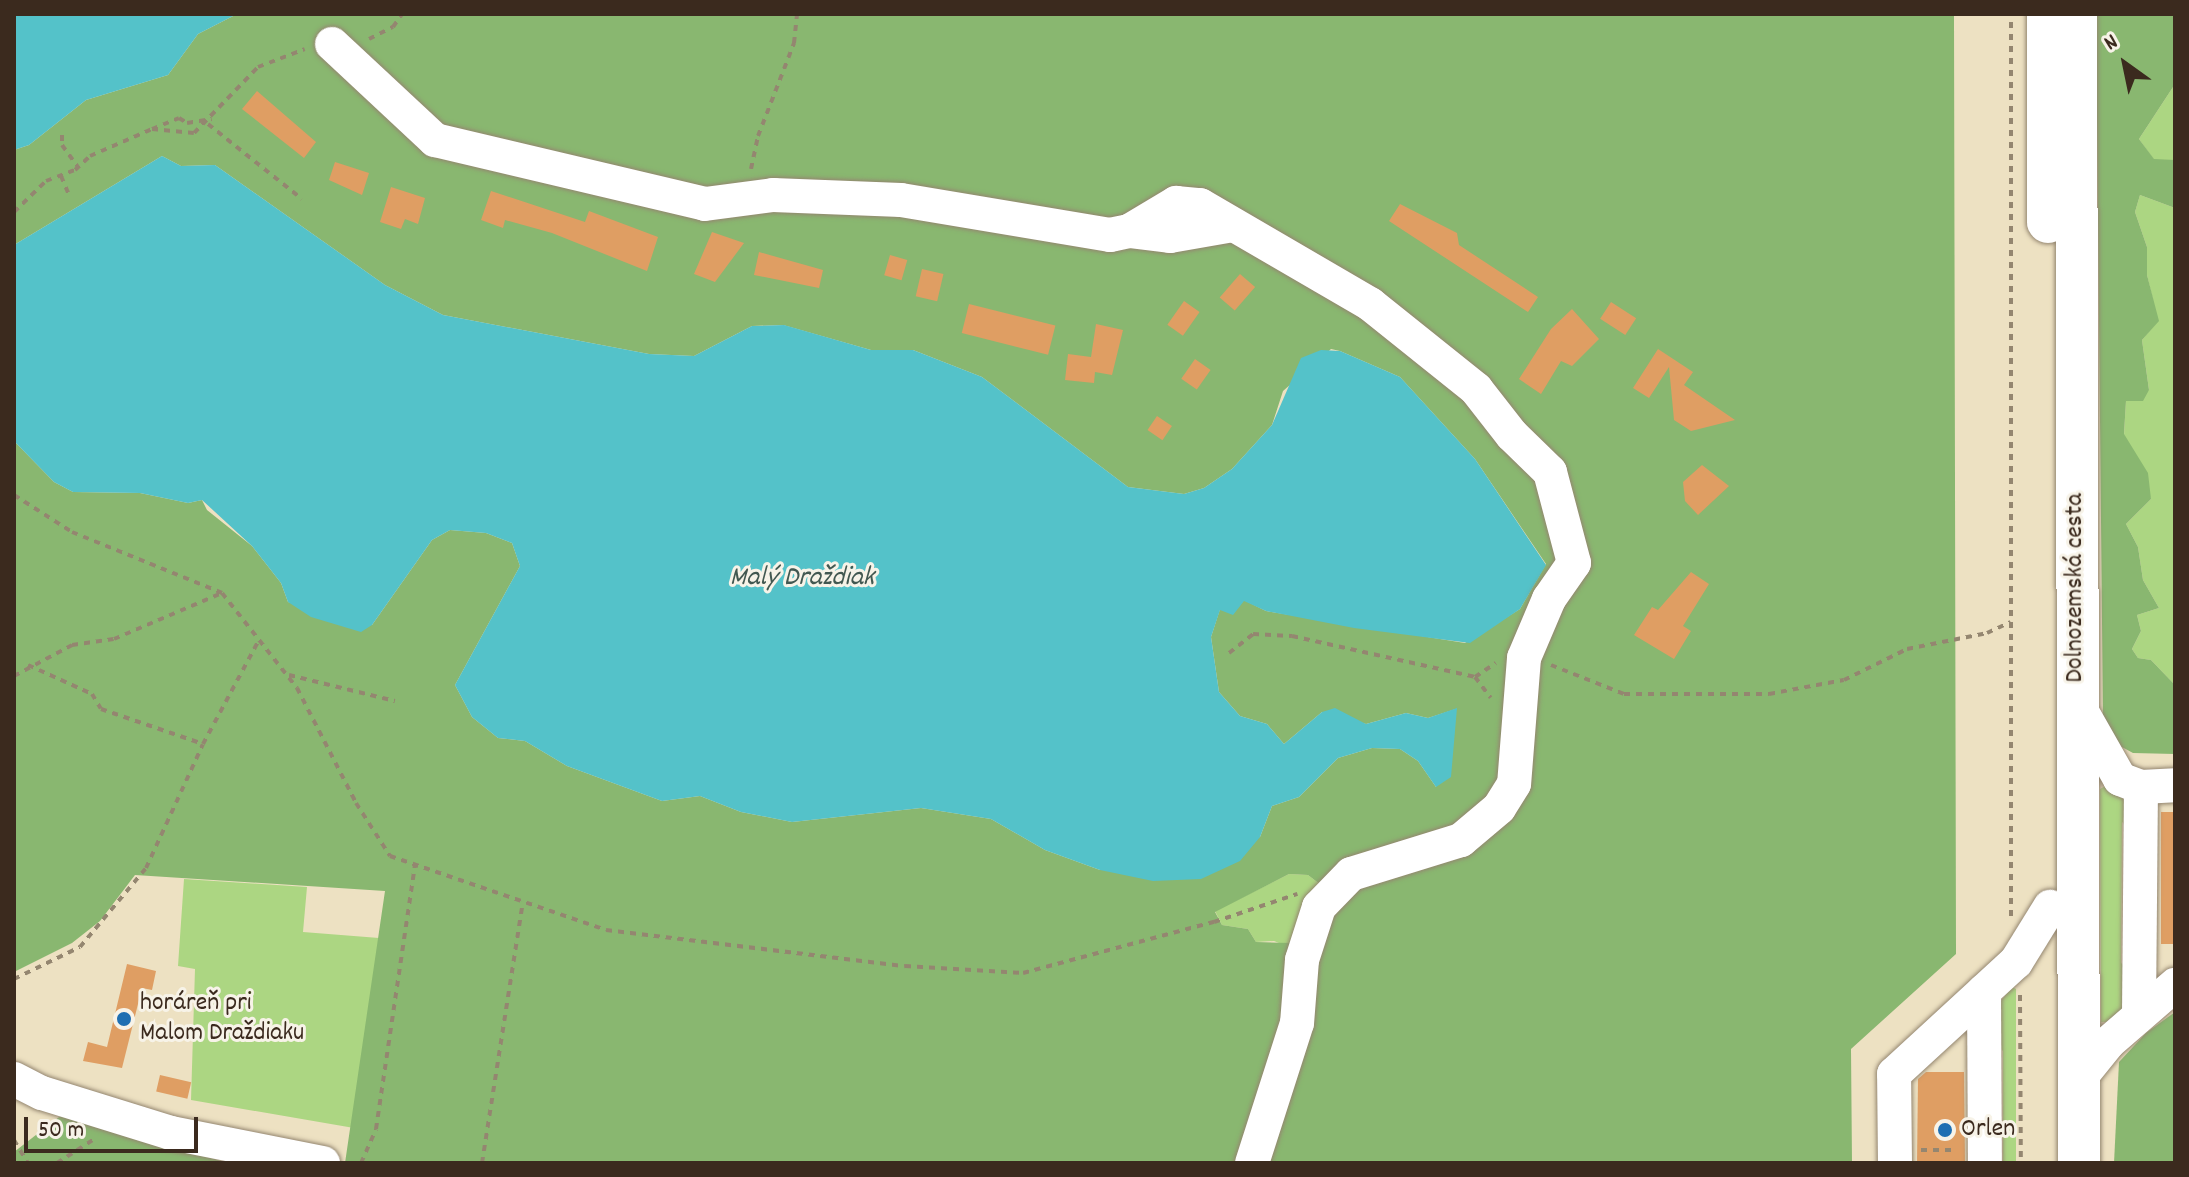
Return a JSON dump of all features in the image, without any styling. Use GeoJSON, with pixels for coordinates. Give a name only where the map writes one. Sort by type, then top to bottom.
{"type":"FeatureCollection","features":[{"type":"Feature","properties":{"kind":"main road","name":"Dolnozemská cesta"},"geometry":{"type":"LineString","coordinates":[[2048,14],[2051,1163]]}},
{"type":"Feature","properties":{"kind":"main road","name":"Dolnozemská cesta"},"geometry":{"type":"LineString","coordinates":[[2076,14],[2079,1163]]}},
{"type":"Feature","properties":{"kind":"street"},"geometry":{"type":"LineString","coordinates":[[332,44],[435,140],[705,204],[745,199],[901,200],[1084,233],[1129,231],[1176,203],[1200,205],[1370,304],[1476,389],[1512,435],[1550,472],[1574,563],[1549,599],[1524,658],[1514,784],[1499,808],[1461,840],[1351,874],[1319,907],[1302,960],[1297,1023],[1252,1163]]}},
{"type":"Feature","properties":{"kind":"street"},"geometry":{"type":"LineString","coordinates":[[2077,703],[2109,767],[2130,786],[2175,785]]}},
{"type":"Feature","properties":{"kind":"street"},"geometry":{"type":"LineString","coordinates":[[2139,1015],[2141,787]]}},
{"type":"Feature","properties":{"kind":"street"},"geometry":{"type":"LineString","coordinates":[[1895,1156],[1894,1074],[2016,962],[2050,907]]}},
{"type":"Feature","properties":{"kind":"street"},"geometry":{"type":"LineString","coordinates":[[2079,1079],[2139,1015],[2175,985]]}},
{"type":"Feature","properties":{"kind":"street"},"geometry":{"type":"LineString","coordinates":[[1984,991],[1985,1157]]}},
{"type":"Feature","properties":{"kind":"street"},"geometry":{"type":"LineString","coordinates":[[14,1079],[114,1117],[323,1163]]}},
{"type":"Feature","properties":{"kind":"path"},"geometry":{"type":"LineString","coordinates":[[152,129],[194,133],[213,119],[258,67],[289,52],[378,38],[402,14]]}},
{"type":"Feature","properties":{"kind":"path"},"geometry":{"type":"LineString","coordinates":[[745,199],[758,136],[794,43],[797,14]]}},
{"type":"Feature","properties":{"kind":"path"},"geometry":{"type":"LineString","coordinates":[[2011,14],[2010,934],[2020,989],[2021,1163]]}},
{"type":"Feature","properties":{"kind":"path"},"geometry":{"type":"LineString","coordinates":[[14,212],[46,181],[78,167],[90,156],[179,118],[187,123],[213,119]]}},
{"type":"Feature","properties":{"kind":"path"},"geometry":{"type":"LineString","coordinates":[[208,124],[302,199]]}},
{"type":"Feature","properties":{"kind":"path"},"geometry":{"type":"LineString","coordinates":[[62,135],[78,167]]}},
{"type":"Feature","properties":{"kind":"path"},"geometry":{"type":"LineString","coordinates":[[61,176],[70,197]]}},
{"type":"Feature","properties":{"kind":"path"},"geometry":{"type":"LineString","coordinates":[[14,495],[72,532],[222,593],[287,674],[356,803],[390,856],[606,930],[905,966],[1023,973],[1214,922],[1293,894],[1331,895]]}},
{"type":"Feature","properties":{"kind":"path"},"geometry":{"type":"LineString","coordinates":[[14,676],[28,665],[72,645],[114,639],[222,593]]}},
{"type":"Feature","properties":{"kind":"path"},"geometry":{"type":"LineString","coordinates":[[1229,653],[1253,634],[1292,636],[1475,677],[1494,664],[1524,658],[1624,694],[1769,694],[1844,680],[1907,649],[1987,633],[2011,622]]}},
{"type":"Feature","properties":{"kind":"path"},"geometry":{"type":"LineString","coordinates":[[14,979],[80,947],[146,868],[203,744],[259,640]]}},
{"type":"Feature","properties":{"kind":"path"},"geometry":{"type":"LineString","coordinates":[[28,665],[92,694],[101,709],[203,744]]}},
{"type":"Feature","properties":{"kind":"path"},"geometry":{"type":"LineString","coordinates":[[287,674],[395,701]]}},
{"type":"Feature","properties":{"kind":"path"},"geometry":{"type":"LineString","coordinates":[[361,1163],[376,1129],[415,865]]}},
{"type":"Feature","properties":{"kind":"path"},"geometry":{"type":"LineString","coordinates":[[482,1163],[523,902]]}},
{"type":"Feature","properties":{"kind":"path"},"geometry":{"type":"LineString","coordinates":[[57,1163],[105,1132],[114,1117]]}},
{"type":"Feature","properties":{"kind":"path"},"geometry":{"type":"LineString","coordinates":[[14,1140],[28,1163]]}},
{"type":"Feature","properties":{"kind":"path"},"geometry":{"type":"LineString","coordinates":[[1895,1156],[1985,1157]]}},
{"type":"Feature","properties":{"kind":"green space"},"geometry":{"type":"Polygon","coordinates":[[[237,14],[1954,14],[1956,954],[1851,1049],[1852,1163],[345,1163],[385,891],[135,875],[100,921],[72,943],[14,972],[14,441],[54,482],[73,492],[140,493],[188,503],[202,500],[207,510],[252,546],[281,583],[288,602],[372,625],[432,540],[450,530],[486,533],[512,543],[520,566],[455,685],[472,717],[498,738],[525,741],[567,766],[662,801],[700,796],[741,812],[792,822],[921,808],[991,819],[1045,850],[1100,870],[1260,837],[1272,806],[1299,797],[1338,758],[1372,748],[1400,749],[1418,761],[1436,787],[1456,709],[1428,718],[1406,713],[1366,724],[1322,712],[1284,744],[1267,724],[1240,716],[1219,692],[1211,637],[1220,609],[1244,600],[1266,611],[1465,643],[1520,609],[1546,564],[1475,459],[1400,377],[1331,349],[1283,391],[1272,425],[1232,469],[1204,488],[1184,494],[1128,487],[982,377],[913,350],[871,350],[783,325],[752,326],[694,356],[649,354],[443,315],[385,285],[215,165],[181,166],[162,156],[14,245],[14,150],[29,145],[86,100],[168,75],[198,34],[237,14]],[[1289,874],[1215,912],[1222,925],[1248,929],[1256,942],[1290,943],[1321,885],[1308,875],[1289,874]]]}},
{"type":"Feature","properties":{"kind":"green space"},"geometry":{"type":"Polygon","coordinates":[[[2096,14],[2175,14],[2175,84],[2139,139],[2154,159],[2175,160],[2175,208],[2140,195],[2135,212],[2147,247],[2147,275],[2159,321],[2142,340],[2149,390],[2143,401],[2126,401],[2124,434],[2148,473],[2151,499],[2126,524],[2138,547],[2143,580],[2159,608],[2137,615],[2141,631],[2132,649],[2138,658],[2151,660],[2175,685],[2175,754],[2133,753],[2120,746],[2103,723],[2096,14]]]}},
{"type":"Feature","properties":{"kind":"green space"},"geometry":{"type":"Polygon","coordinates":[[[2175,84],[2175,160],[2154,160],[2139,139],[2175,84]]]}},
{"type":"Feature","properties":{"kind":"green space"},"geometry":{"type":"Polygon","coordinates":[[[2140,195],[2175,208],[2175,685],[2151,660],[2138,658],[2132,649],[2141,631],[2137,615],[2159,608],[2143,580],[2138,547],[2126,524],[2151,499],[2124,435],[2126,400],[2149,390],[2142,340],[2158,321],[2147,275],[2147,247],[2135,212],[2140,195]]]}},
{"type":"Feature","properties":{"kind":"green space"},"geometry":{"type":"Polygon","coordinates":[[[2111,783],[2125,796],[2136,834],[2122,822],[2121,963],[2134,974],[2134,994],[2112,1022],[2101,1022],[2100,789],[2111,783]]]}},
{"type":"Feature","properties":{"kind":"green space"},"geometry":{"type":"Polygon","coordinates":[[[1289,874],[1308,875],[1321,885],[1302,952],[1274,941],[1256,942],[1248,929],[1222,925],[1215,911],[1289,874]]]}},
{"type":"Feature","properties":{"kind":"green space"},"geometry":{"type":"Polygon","coordinates":[[[184,879],[307,887],[303,932],[379,938],[354,1128],[191,1100],[195,969],[178,966],[184,879]]]}},
{"type":"Feature","properties":{"kind":"green space"},"geometry":{"type":"Polygon","coordinates":[[[2012,987],[2016,989],[2016,1163],[2003,1163],[2003,1051],[1988,1036],[1990,1015],[2012,987]]]}},
{"type":"Feature","properties":{"kind":"green space"},"geometry":{"type":"Polygon","coordinates":[[[2175,1012],[2175,1163],[2114,1163],[2119,1062],[2146,1033],[2175,1012]]]}},
{"type":"Feature","properties":{"kind":"green space"},"geometry":{"type":"Polygon","coordinates":[[[63,1114],[228,1163],[14,1163],[14,1152],[63,1114]]]}},
{"type":"Feature","properties":{"kind":"water"},"geometry":{"type":"Polygon","coordinates":[[[14,14],[237,14],[198,34],[168,75],[86,100],[29,145],[14,150],[14,14]]]}},
{"type":"Feature","properties":{"kind":"water","name":"Malý Draždiak"},"geometry":{"type":"Polygon","coordinates":[[[162,156],[181,166],[215,165],[385,285],[443,315],[649,354],[694,356],[752,326],[784,325],[871,350],[913,350],[982,377],[1128,487],[1184,494],[1204,488],[1232,469],[1272,425],[1301,358],[1321,350],[1340,351],[1400,377],[1475,459],[1546,565],[1520,609],[1470,643],[1354,628],[1266,611],[1244,601],[1233,615],[1220,610],[1211,637],[1219,692],[1240,716],[1267,724],[1284,744],[1322,712],[1335,708],[1366,724],[1406,713],[1428,718],[1457,708],[1451,777],[1436,787],[1418,761],[1400,749],[1372,748],[1338,758],[1299,797],[1272,806],[1260,837],[1240,861],[1201,879],[1153,881],[1100,870],[1045,850],[991,819],[921,808],[792,822],[741,812],[700,796],[662,801],[567,766],[525,741],[498,738],[472,717],[455,685],[520,566],[512,543],[486,533],[450,530],[432,540],[372,625],[361,632],[311,617],[288,602],[281,583],[252,546],[202,500],[188,503],[140,493],[73,492],[54,482],[14,441],[14,245],[162,156]]]}},
{"type":"Feature","properties":{"kind":"building"},"geometry":{"type":"Polygon","coordinates":[[[257,91],[316,142],[304,158],[242,109],[257,91]]]}},
{"type":"Feature","properties":{"kind":"building"},"geometry":{"type":"Polygon","coordinates":[[[335,162],[369,173],[362,195],[329,180],[335,162]]]}},
{"type":"Feature","properties":{"kind":"building"},"geometry":{"type":"Polygon","coordinates":[[[391,187],[425,198],[418,224],[405,219],[401,229],[380,222],[391,187]]]}},
{"type":"Feature","properties":{"kind":"building"},"geometry":{"type":"Polygon","coordinates":[[[491,191],[585,222],[589,211],[658,237],[647,271],[552,233],[505,220],[503,228],[481,220],[491,191]]]}},
{"type":"Feature","properties":{"kind":"building"},"geometry":{"type":"Polygon","coordinates":[[[1400,204],[1457,233],[1459,245],[1538,297],[1528,312],[1389,221],[1400,204]]]}},
{"type":"Feature","properties":{"kind":"building"},"geometry":{"type":"Polygon","coordinates":[[[712,232],[744,243],[715,282],[694,274],[712,232]]]}},
{"type":"Feature","properties":{"kind":"building"},"geometry":{"type":"Polygon","coordinates":[[[759,252],[823,270],[819,288],[754,275],[759,252]]]}},
{"type":"Feature","properties":{"kind":"building"},"geometry":{"type":"Polygon","coordinates":[[[890,255],[907,260],[902,280],[884,275],[890,255]]]}},
{"type":"Feature","properties":{"kind":"building"},"geometry":{"type":"Polygon","coordinates":[[[922,269],[943,274],[937,301],[916,296],[922,269]]]}},
{"type":"Feature","properties":{"kind":"building"},"geometry":{"type":"Polygon","coordinates":[[[1240,274],[1255,287],[1235,311],[1220,297],[1240,274]]]}},
{"type":"Feature","properties":{"kind":"building"},"geometry":{"type":"Polygon","coordinates":[[[1184,301],[1200,312],[1183,336],[1167,325],[1184,301]]]}},
{"type":"Feature","properties":{"kind":"building"},"geometry":{"type":"Polygon","coordinates":[[[1611,302],[1636,318],[1625,335],[1600,319],[1611,302]]]}},
{"type":"Feature","properties":{"kind":"building"},"geometry":{"type":"Polygon","coordinates":[[[969,304],[1055,326],[1048,355],[962,333],[969,304]]]}},
{"type":"Feature","properties":{"kind":"building"},"geometry":{"type":"Polygon","coordinates":[[[1572,309],[1599,339],[1572,366],[1561,361],[1541,394],[1519,379],[1551,329],[1572,309]]]}},
{"type":"Feature","properties":{"kind":"building"},"geometry":{"type":"Polygon","coordinates":[[[1096,324],[1123,330],[1112,375],[1095,372],[1094,383],[1065,380],[1068,354],[1091,357],[1096,324]]]}},
{"type":"Feature","properties":{"kind":"building"},"geometry":{"type":"Polygon","coordinates":[[[1658,349],[1693,372],[1684,385],[1735,420],[1691,431],[1674,420],[1669,367],[1649,398],[1633,388],[1658,349]]]}},
{"type":"Feature","properties":{"kind":"building"},"geometry":{"type":"Polygon","coordinates":[[[1195,359],[1211,370],[1197,390],[1181,379],[1195,359]]]}},
{"type":"Feature","properties":{"kind":"building"},"geometry":{"type":"Polygon","coordinates":[[[1157,416],[1172,426],[1162,440],[1147,430],[1157,416]]]}},
{"type":"Feature","properties":{"kind":"building"},"geometry":{"type":"Polygon","coordinates":[[[1702,465],[1729,486],[1698,515],[1685,501],[1683,482],[1702,465]]]}},
{"type":"Feature","properties":{"kind":"building"},"geometry":{"type":"Polygon","coordinates":[[[1691,572],[1709,584],[1683,626],[1691,631],[1674,659],[1634,635],[1652,607],[1658,610],[1691,572]]]}},
{"type":"Feature","properties":{"kind":"building"},"geometry":{"type":"Polygon","coordinates":[[[2161,812],[2175,812],[2175,944],[2161,944],[2161,812]]]}},
{"type":"Feature","properties":{"kind":"building","name":"horáreň pri Malom Draždiaku"},"geometry":{"type":"Polygon","coordinates":[[[127,964],[156,971],[152,990],[142,988],[122,1068],[83,1061],[88,1042],[107,1047],[127,964]]]}},
{"type":"Feature","properties":{"kind":"building"},"geometry":{"type":"Polygon","coordinates":[[[1926,1072],[1964,1072],[1965,1163],[1917,1163],[1918,1079],[1926,1072]]]}},
{"type":"Feature","properties":{"kind":"building"},"geometry":{"type":"Polygon","coordinates":[[[160,1075],[191,1082],[187,1099],[156,1092],[160,1075]]]}},
{"type":"Feature","properties":{"kind":"place","name":"horáreň pri Malom Draždiaku"},"geometry":{"type":"Point","coordinates":[124,1019]}},
{"type":"Feature","properties":{"kind":"place","name":"Orlen"},"geometry":{"type":"Point","coordinates":[1945,1130]}}]}
